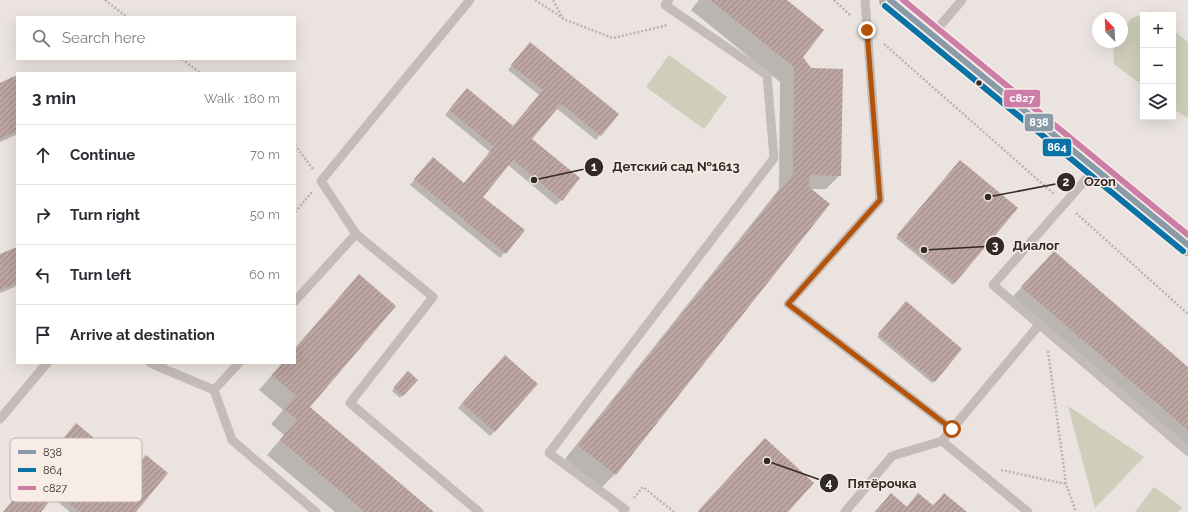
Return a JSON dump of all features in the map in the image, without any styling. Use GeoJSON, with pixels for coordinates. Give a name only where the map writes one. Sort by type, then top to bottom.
{"type":"FeatureCollection","features":[{"type":"Feature","properties":{"kind":"street"},"geometry":{"type":"LineString","coordinates":[[890,0],[1188,245]]}},
{"type":"Feature","properties":{"kind":"lane"},"geometry":{"type":"LineString","coordinates":[[470,0],[321,181],[356,234],[434,297],[350,403],[480,512]]}},
{"type":"Feature","properties":{"kind":"lane"},"geometry":{"type":"LineString","coordinates":[[624,510],[549,453],[774,158],[767,75],[665,5],[670,0]]}},
{"type":"Feature","properties":{"kind":"lane"},"geometry":{"type":"LineString","coordinates":[[865,0],[880,200],[788,304],[952,429]]}},
{"type":"Feature","properties":{"kind":"lane"},"geometry":{"type":"LineString","coordinates":[[933,34],[962,0]]}},
{"type":"Feature","properties":{"kind":"lane"},"geometry":{"type":"LineString","coordinates":[[1095,169],[993,285],[1188,451]]}},
{"type":"Feature","properties":{"kind":"lane"},"geometry":{"type":"LineString","coordinates":[[296,300],[356,234]]}},
{"type":"Feature","properties":{"kind":"lane"},"geometry":{"type":"LineString","coordinates":[[845,512],[892,456],[942,441],[1042,327]]}},
{"type":"Feature","properties":{"kind":"lane"},"geometry":{"type":"LineString","coordinates":[[0,419],[46,364]]}},
{"type":"Feature","properties":{"kind":"lane"},"geometry":{"type":"LineString","coordinates":[[152,364],[214,390],[232,440],[316,512]]}},
{"type":"Feature","properties":{"kind":"lane"},"geometry":{"type":"LineString","coordinates":[[214,390],[238,364]]}},
{"type":"Feature","properties":{"kind":"lane"},"geometry":{"type":"LineString","coordinates":[[942,441],[1028,512]]}},
{"type":"Feature","properties":{"kind":"path"},"geometry":{"type":"LineString","coordinates":[[105,0],[126,16]]}},
{"type":"Feature","properties":{"kind":"path"},"geometry":{"type":"LineString","coordinates":[[535,0],[563,19],[613,38],[688,21]]}},
{"type":"Feature","properties":{"kind":"path"},"geometry":{"type":"LineString","coordinates":[[553,0],[563,19]]}},
{"type":"Feature","properties":{"kind":"path"},"geometry":{"type":"LineString","coordinates":[[834,0],[1188,314]]}},
{"type":"Feature","properties":{"kind":"path"},"geometry":{"type":"LineString","coordinates":[[183,60],[199,72]]}},
{"type":"Feature","properties":{"kind":"path"},"geometry":{"type":"LineString","coordinates":[[1042,327],[1066,484],[1076,512]]}},
{"type":"Feature","properties":{"kind":"path"},"geometry":{"type":"LineString","coordinates":[[998,469],[1066,484]]}},
{"type":"Feature","properties":{"kind":"path"},"geometry":{"type":"LineString","coordinates":[[624,510],[643,487],[674,512]]}},
{"type":"Feature","properties":{"kind":"green space"},"geometry":{"type":"Polygon","coordinates":[[[1140,15],[1140,84],[1114,64],[1113,48],[1128,48],[1128,23],[1132,18],[1140,15]]]}},
{"type":"Feature","properties":{"kind":"green space"},"geometry":{"type":"Polygon","coordinates":[[[1176,32],[1188,42],[1188,118],[1176,111],[1176,32]]]}},
{"type":"Feature","properties":{"kind":"green space"},"geometry":{"type":"Polygon","coordinates":[[[669,55],[727,97],[704,129],[646,87],[669,55]]]}},
{"type":"Feature","properties":{"kind":"green space"},"geometry":{"type":"Polygon","coordinates":[[[1068,406],[1144,457],[1095,508],[1068,406]]]}},
{"type":"Feature","properties":{"kind":"green space"},"geometry":{"type":"Polygon","coordinates":[[[1154,487],[1182,507],[1178,512],[1135,512],[1154,487]]]}},
{"type":"Feature","properties":{"kind":"building"},"geometry":{"type":"Polygon","coordinates":[[[710,0],[787,0],[824,30],[803,57],[811,68],[843,69],[841,176],[811,175],[808,186],[830,204],[616,475],[578,445],[793,174],[794,67],[710,0]]]}},
{"type":"Feature","properties":{"kind":"building"},"geometry":{"type":"Polygon","coordinates":[[[530,42],[619,114],[601,136],[561,104],[532,139],[580,178],[562,201],[513,160],[483,197],[525,230],[506,254],[414,179],[433,157],[464,183],[494,147],[449,110],[467,88],[513,126],[543,90],[511,65],[530,42]]]}},
{"type":"Feature","properties":{"kind":"building"},"geometry":{"type":"Polygon","coordinates":[[[16,75],[16,131],[0,139],[0,83],[16,75]]]}},
{"type":"Feature","properties":{"kind":"building"},"geometry":{"type":"Polygon","coordinates":[[[960,160],[1018,208],[955,283],[897,235],[960,160]]]}},
{"type":"Feature","properties":{"kind":"building"},"geometry":{"type":"Polygon","coordinates":[[[16,247],[16,283],[0,290],[0,254],[16,247]]]}},
{"type":"Feature","properties":{"kind":"building"},"geometry":{"type":"Polygon","coordinates":[[[1054,251],[1188,367],[1188,430],[1021,287],[1054,251]]]}},
{"type":"Feature","properties":{"kind":"building"},"geometry":{"type":"Polygon","coordinates":[[[359,274],[396,306],[310,407],[434,512],[365,512],[280,440],[297,420],[284,409],[296,396],[272,375],[282,364],[296,364],[296,348],[359,274]]]}},
{"type":"Feature","properties":{"kind":"building"},"geometry":{"type":"Polygon","coordinates":[[[906,301],[962,349],[935,382],[878,334],[906,301]]]}},
{"type":"Feature","properties":{"kind":"building"},"geometry":{"type":"Polygon","coordinates":[[[505,355],[538,384],[495,432],[462,403],[505,355]]]}},
{"type":"Feature","properties":{"kind":"building"},"geometry":{"type":"Polygon","coordinates":[[[408,371],[418,380],[403,396],[393,388],[408,371]]]}},
{"type":"Feature","properties":{"kind":"building"},"geometry":{"type":"Polygon","coordinates":[[[76,423],[94,438],[64,438],[76,423]]]}},
{"type":"Feature","properties":{"kind":"building"},"geometry":{"type":"Polygon","coordinates":[[[765,438],[814,483],[788,512],[699,512],[698,511],[765,438]]]}},
{"type":"Feature","properties":{"kind":"building"},"geometry":{"type":"Polygon","coordinates":[[[146,455],[168,473],[136,512],[80,512],[67,502],[142,502],[142,460],[146,455]]]}},
{"type":"Feature","properties":{"kind":"building"},"geometry":{"type":"Polygon","coordinates":[[[891,493],[907,507],[918,493],[934,506],[944,493],[967,512],[875,512],[891,493]]]}},
{"type":"Feature","properties":{"kind":"building"},"geometry":{"type":"Polygon","coordinates":[[[11,502],[49,502],[41,512],[3,512],[11,502]]]}},
{"type":"Feature","properties":{"kind":"transit line","name":"838"},"geometry":{"type":"LineString","coordinates":[[890,0],[1188,245]]}},
{"type":"Feature","properties":{"kind":"transit line","name":"с827"},"geometry":{"type":"LineString","coordinates":[[903,0],[1188,235]]}},
{"type":"Feature","properties":{"kind":"transit line","name":"864"},"geometry":{"type":"LineString","coordinates":[[885,6],[1183,251]]}},
{"type":"Feature","properties":{"kind":"place","name":"Детский сад №1613"},"geometry":{"type":"Point","coordinates":[534,180]}},
{"type":"Feature","properties":{"kind":"place","name":"Ozon"},"geometry":{"type":"Point","coordinates":[988,197]}},
{"type":"Feature","properties":{"kind":"place","name":"Диалог"},"geometry":{"type":"Point","coordinates":[924,250]}},
{"type":"Feature","properties":{"kind":"place","name":"Пятёрочка"},"geometry":{"type":"Point","coordinates":[767,461]}},
{"type":"Feature","properties":{"kind":"route"},"geometry":{"type":"LineString","coordinates":[[867,30],[880,200],[788,304],[952,429]]}}]}
